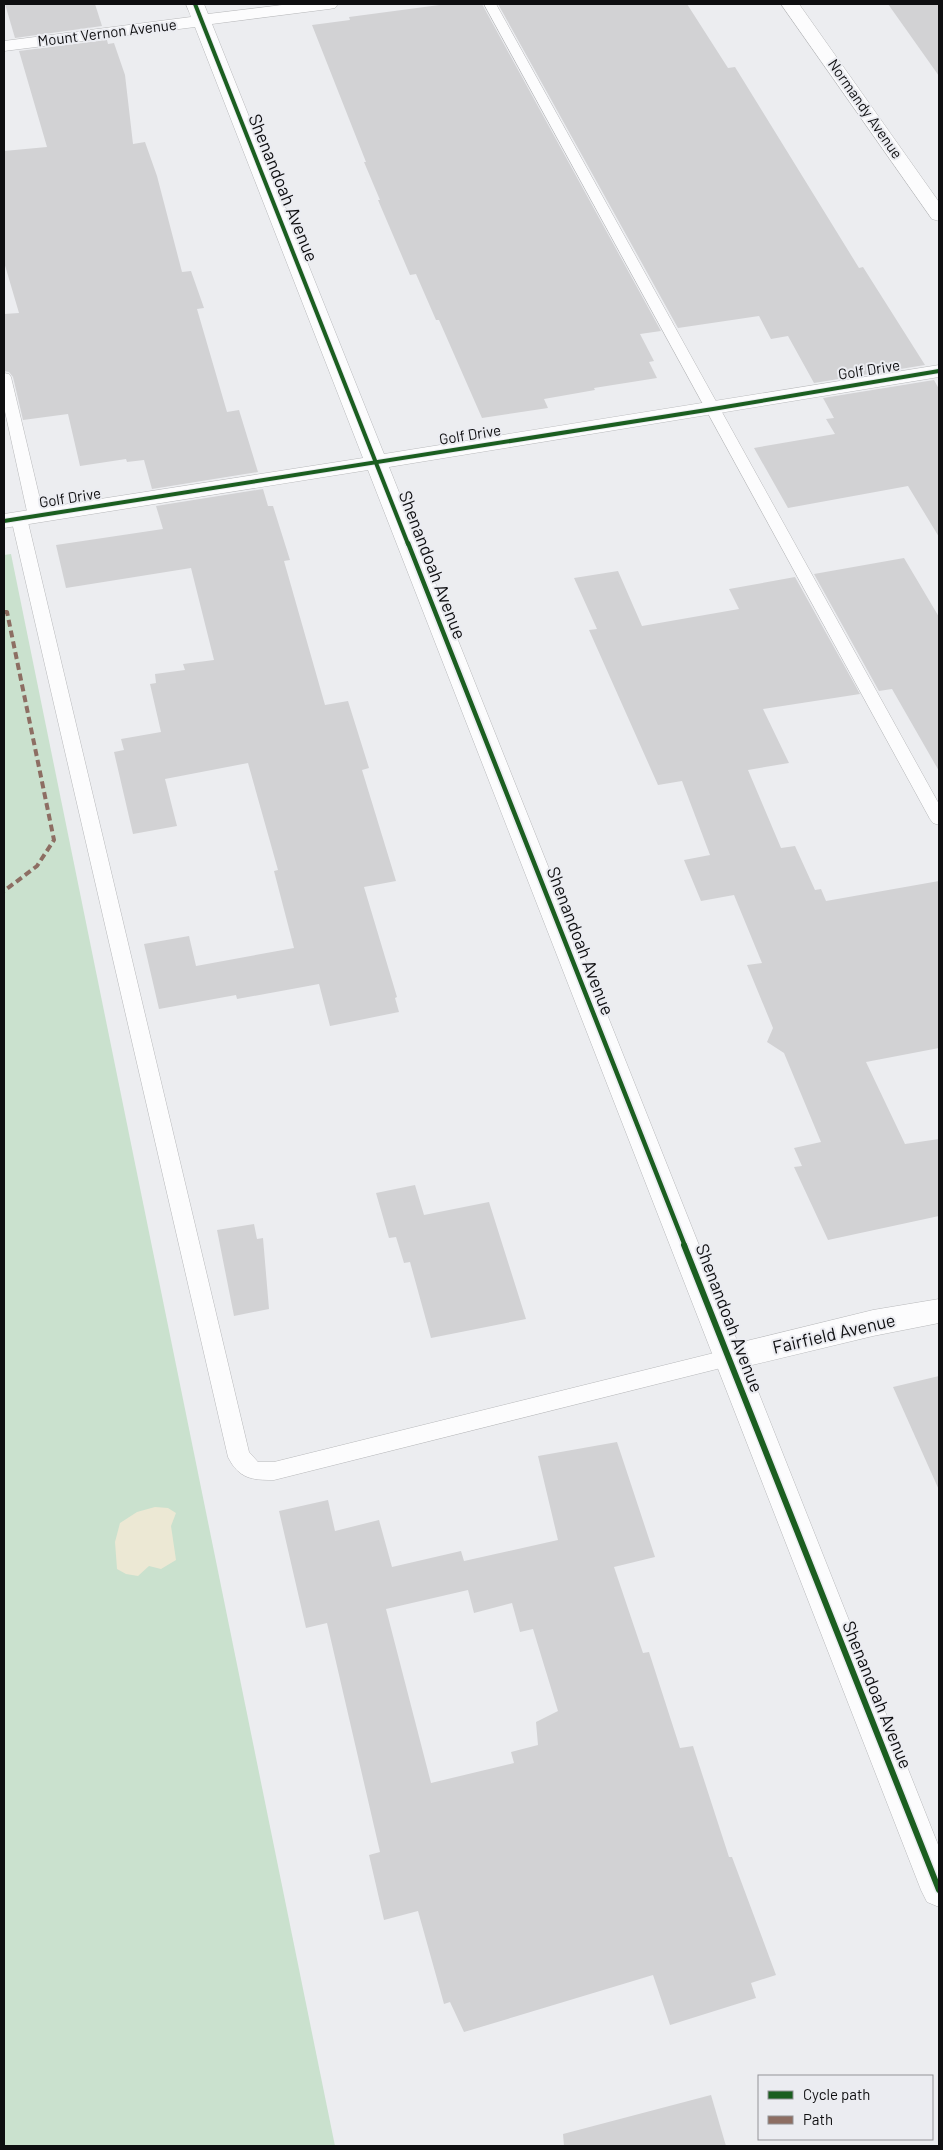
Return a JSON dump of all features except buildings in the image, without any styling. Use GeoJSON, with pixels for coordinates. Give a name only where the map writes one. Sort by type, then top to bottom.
{"type":"FeatureCollection","features":[{"type":"Feature","properties":{"kind":"street","name":"Mount Vernon Avenue"},"geometry":{"type":"LineString","coordinates":[[4,46],[198,12],[329,4]]}},
{"type":"Feature","properties":{"kind":"street","name":"Normandy Avenue"},"geometry":{"type":"LineString","coordinates":[[790,4],[939,215]]}},
{"type":"Feature","properties":{"kind":"street","name":"Shenandoah Avenue"},"geometry":{"type":"LineString","coordinates":[[198,12],[939,1890]]}},
{"type":"Feature","properties":{"kind":"street","name":"Golf Drive"},"geometry":{"type":"LineString","coordinates":[[20,518],[713,409],[939,371]]}},
{"type":"Feature","properties":{"kind":"street","name":"Fairfield Avenue"},"geometry":{"type":"LineString","coordinates":[[730,1358],[873,1323],[939,1311]]}},
{"type":"Feature","properties":{"kind":"lane"},"geometry":{"type":"LineString","coordinates":[[490,4],[939,818]]}},
{"type":"Feature","properties":{"kind":"lane"},"geometry":{"type":"LineString","coordinates":[[4,378],[20,518],[238,1457],[254,1471],[274,1471],[730,1358]]}},
{"type":"Feature","properties":{"kind":"green space"},"geometry":{"type":"Polygon","coordinates":[[[11,554],[335,2146],[4,2146],[4,555],[11,554]]]}},
{"type":"Feature","properties":{"kind":"sand"},"geometry":{"type":"Polygon","coordinates":[[[155,1507],[168,1508],[176,1513],[171,1526],[176,1560],[161,1569],[149,1566],[138,1576],[126,1574],[117,1569],[115,1542],[120,1523],[137,1512],[155,1507]]]}},
{"type":"Feature","properties":{"kind":"marked path"},"geometry":{"type":"LineString","coordinates":[[4,612],[7,612],[54,840],[37,866],[4,891]]}},
{"type":"Feature","properties":{"kind":"cycle path"},"geometry":{"type":"LineString","coordinates":[[195,4],[939,1890]]}},
{"type":"Feature","properties":{"kind":"cycle path"},"geometry":{"type":"LineString","coordinates":[[4,521],[713,409],[939,371]]}}]}
